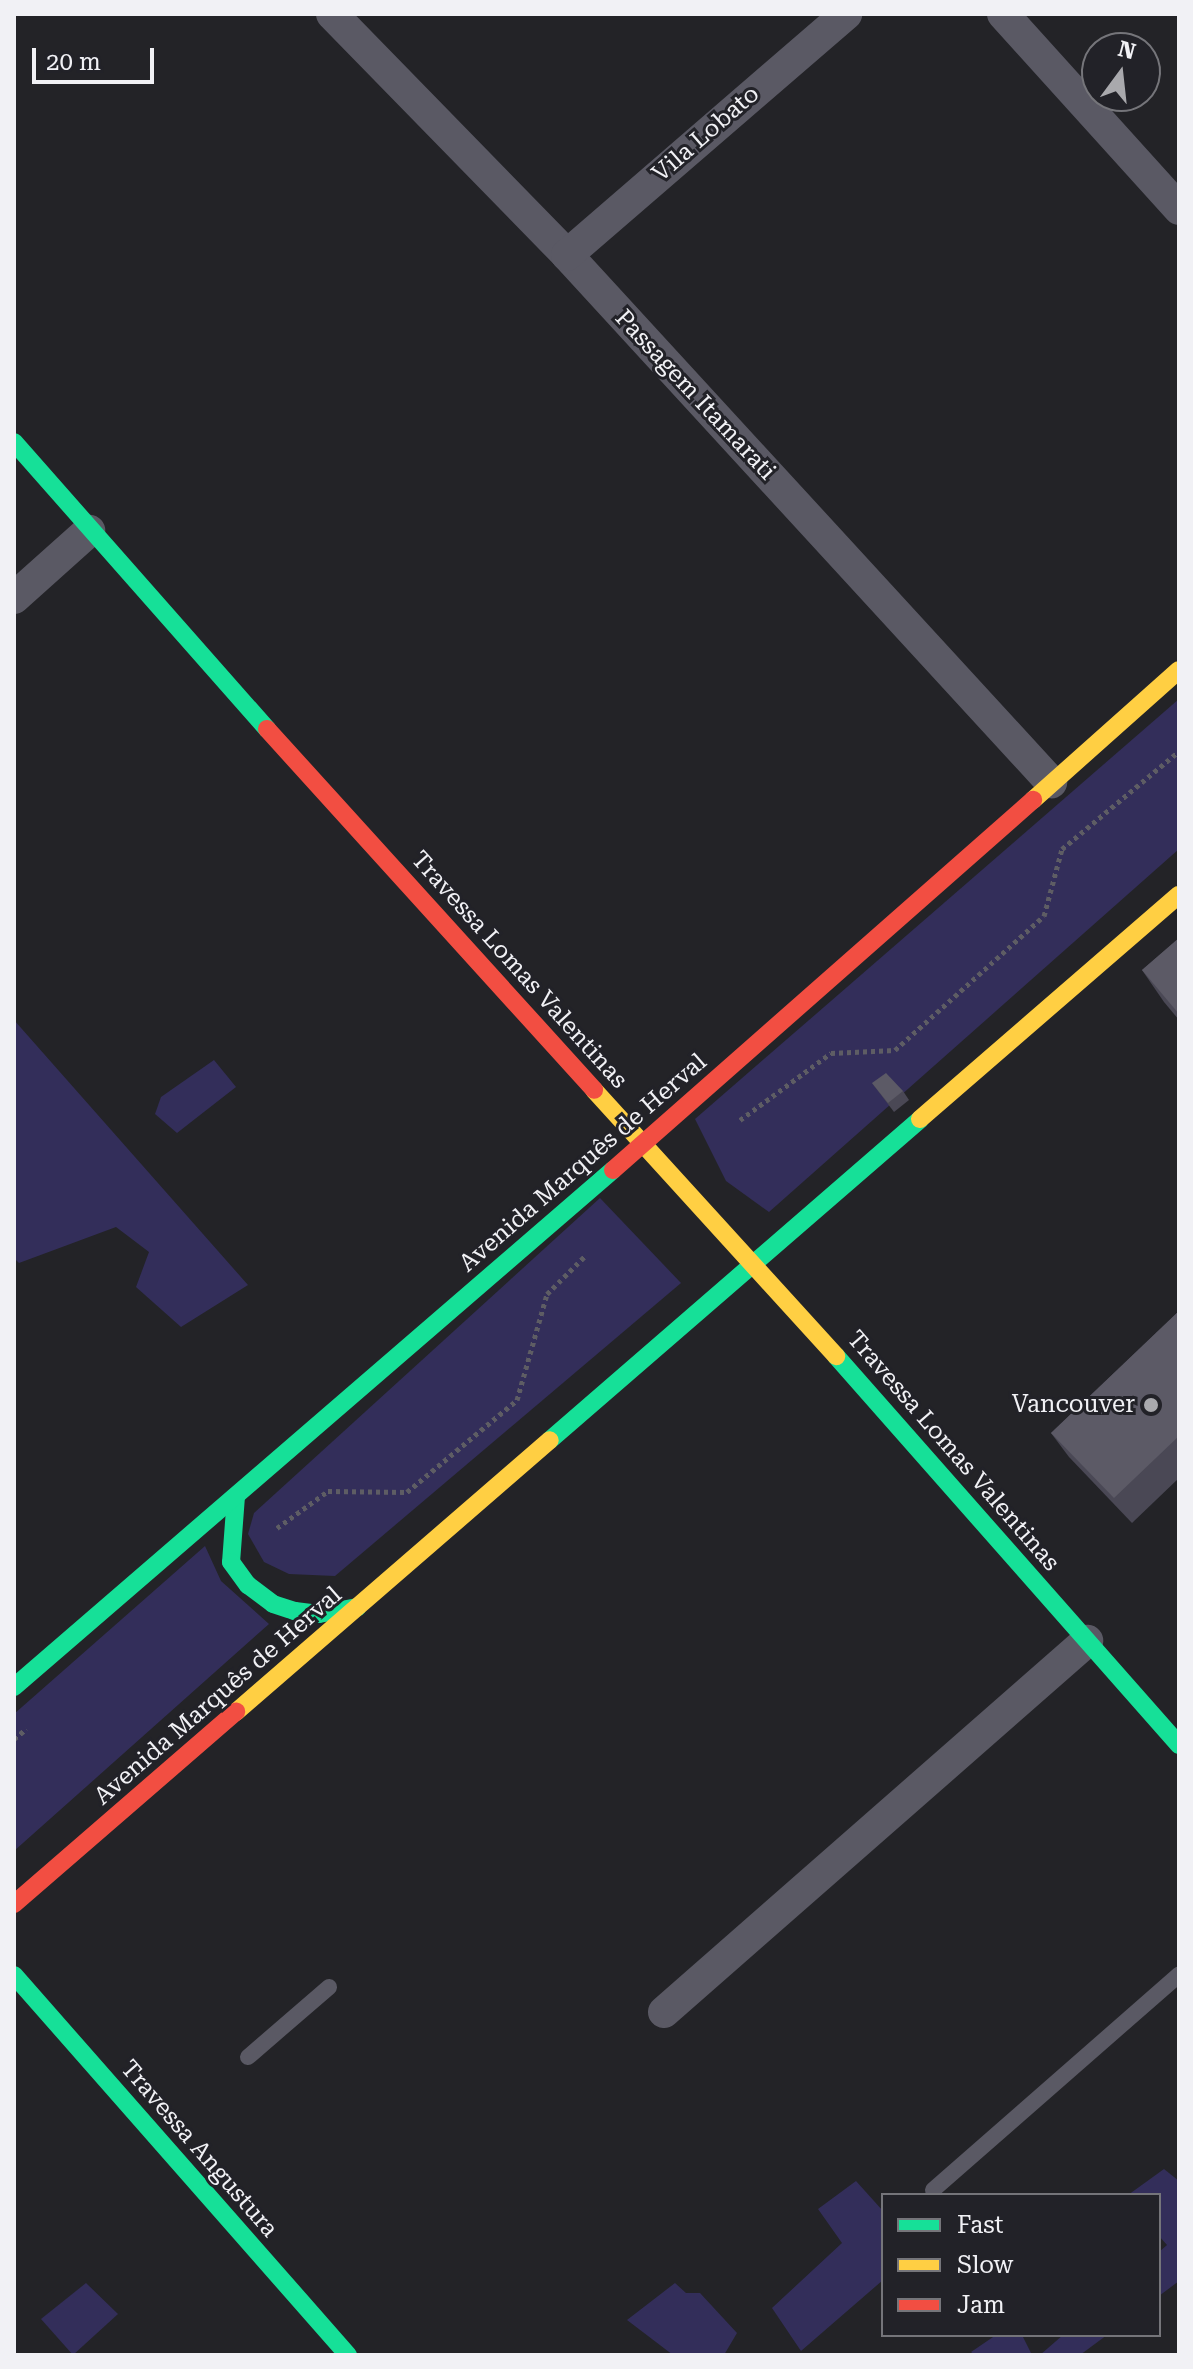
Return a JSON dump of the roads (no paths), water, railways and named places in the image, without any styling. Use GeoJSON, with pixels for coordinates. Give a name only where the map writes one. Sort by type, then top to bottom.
{"type":"FeatureCollection","features":[{"type":"Feature","properties":{"kind":"main road","name":"Travessa Lomas Valentinas"},"geometry":{"type":"LineString","coordinates":[[14,442],[89,531],[755,1264],[1179,1745]]}},
{"type":"Feature","properties":{"kind":"main road","name":"Avenida Marquês de Herval"},"geometry":{"type":"LineString","coordinates":[[14,1687],[644,1144],[1179,670]]}},
{"type":"Feature","properties":{"kind":"main road","name":"Avenida Marquês de Herval"},"geometry":{"type":"LineString","coordinates":[[14,1904],[1179,895]]}},
{"type":"Feature","properties":{"kind":"main road"},"geometry":{"type":"LineString","coordinates":[[236,1496],[231,1562],[248,1585],[273,1604],[295,1611],[319,1614],[357,1607]]}},
{"type":"Feature","properties":{"kind":"main road","name":"Travessa Angustura"},"geometry":{"type":"LineString","coordinates":[[14,1975],[348,2355]]}},
{"type":"Feature","properties":{"kind":"street","name":"Passagem Itamarati"},"geometry":{"type":"LineString","coordinates":[[332,14],[567,255],[1051,782]]}},
{"type":"Feature","properties":{"kind":"street","name":"Vila Lobato"},"geometry":{"type":"LineString","coordinates":[[567,255],[846,14]]}},
{"type":"Feature","properties":{"kind":"street"},"geometry":{"type":"LineString","coordinates":[[1003,14],[1179,209]]}},
{"type":"Feature","properties":{"kind":"street"},"geometry":{"type":"LineString","coordinates":[[14,598],[89,531]]}},
{"type":"Feature","properties":{"kind":"street"},"geometry":{"type":"LineString","coordinates":[[664,2012],[1087,1641]]}},
{"type":"Feature","properties":{"kind":"lane"},"geometry":{"type":"LineString","coordinates":[[933,2190],[1179,1975]]}},
{"type":"Feature","properties":{"kind":"lane"},"geometry":{"type":"LineString","coordinates":[[248,2057],[329,1987]]}},
{"type":"Feature","properties":{"kind":"place","name":"Vancouver"},"geometry":{"type":"Point","coordinates":[1151,1405]}}]}
